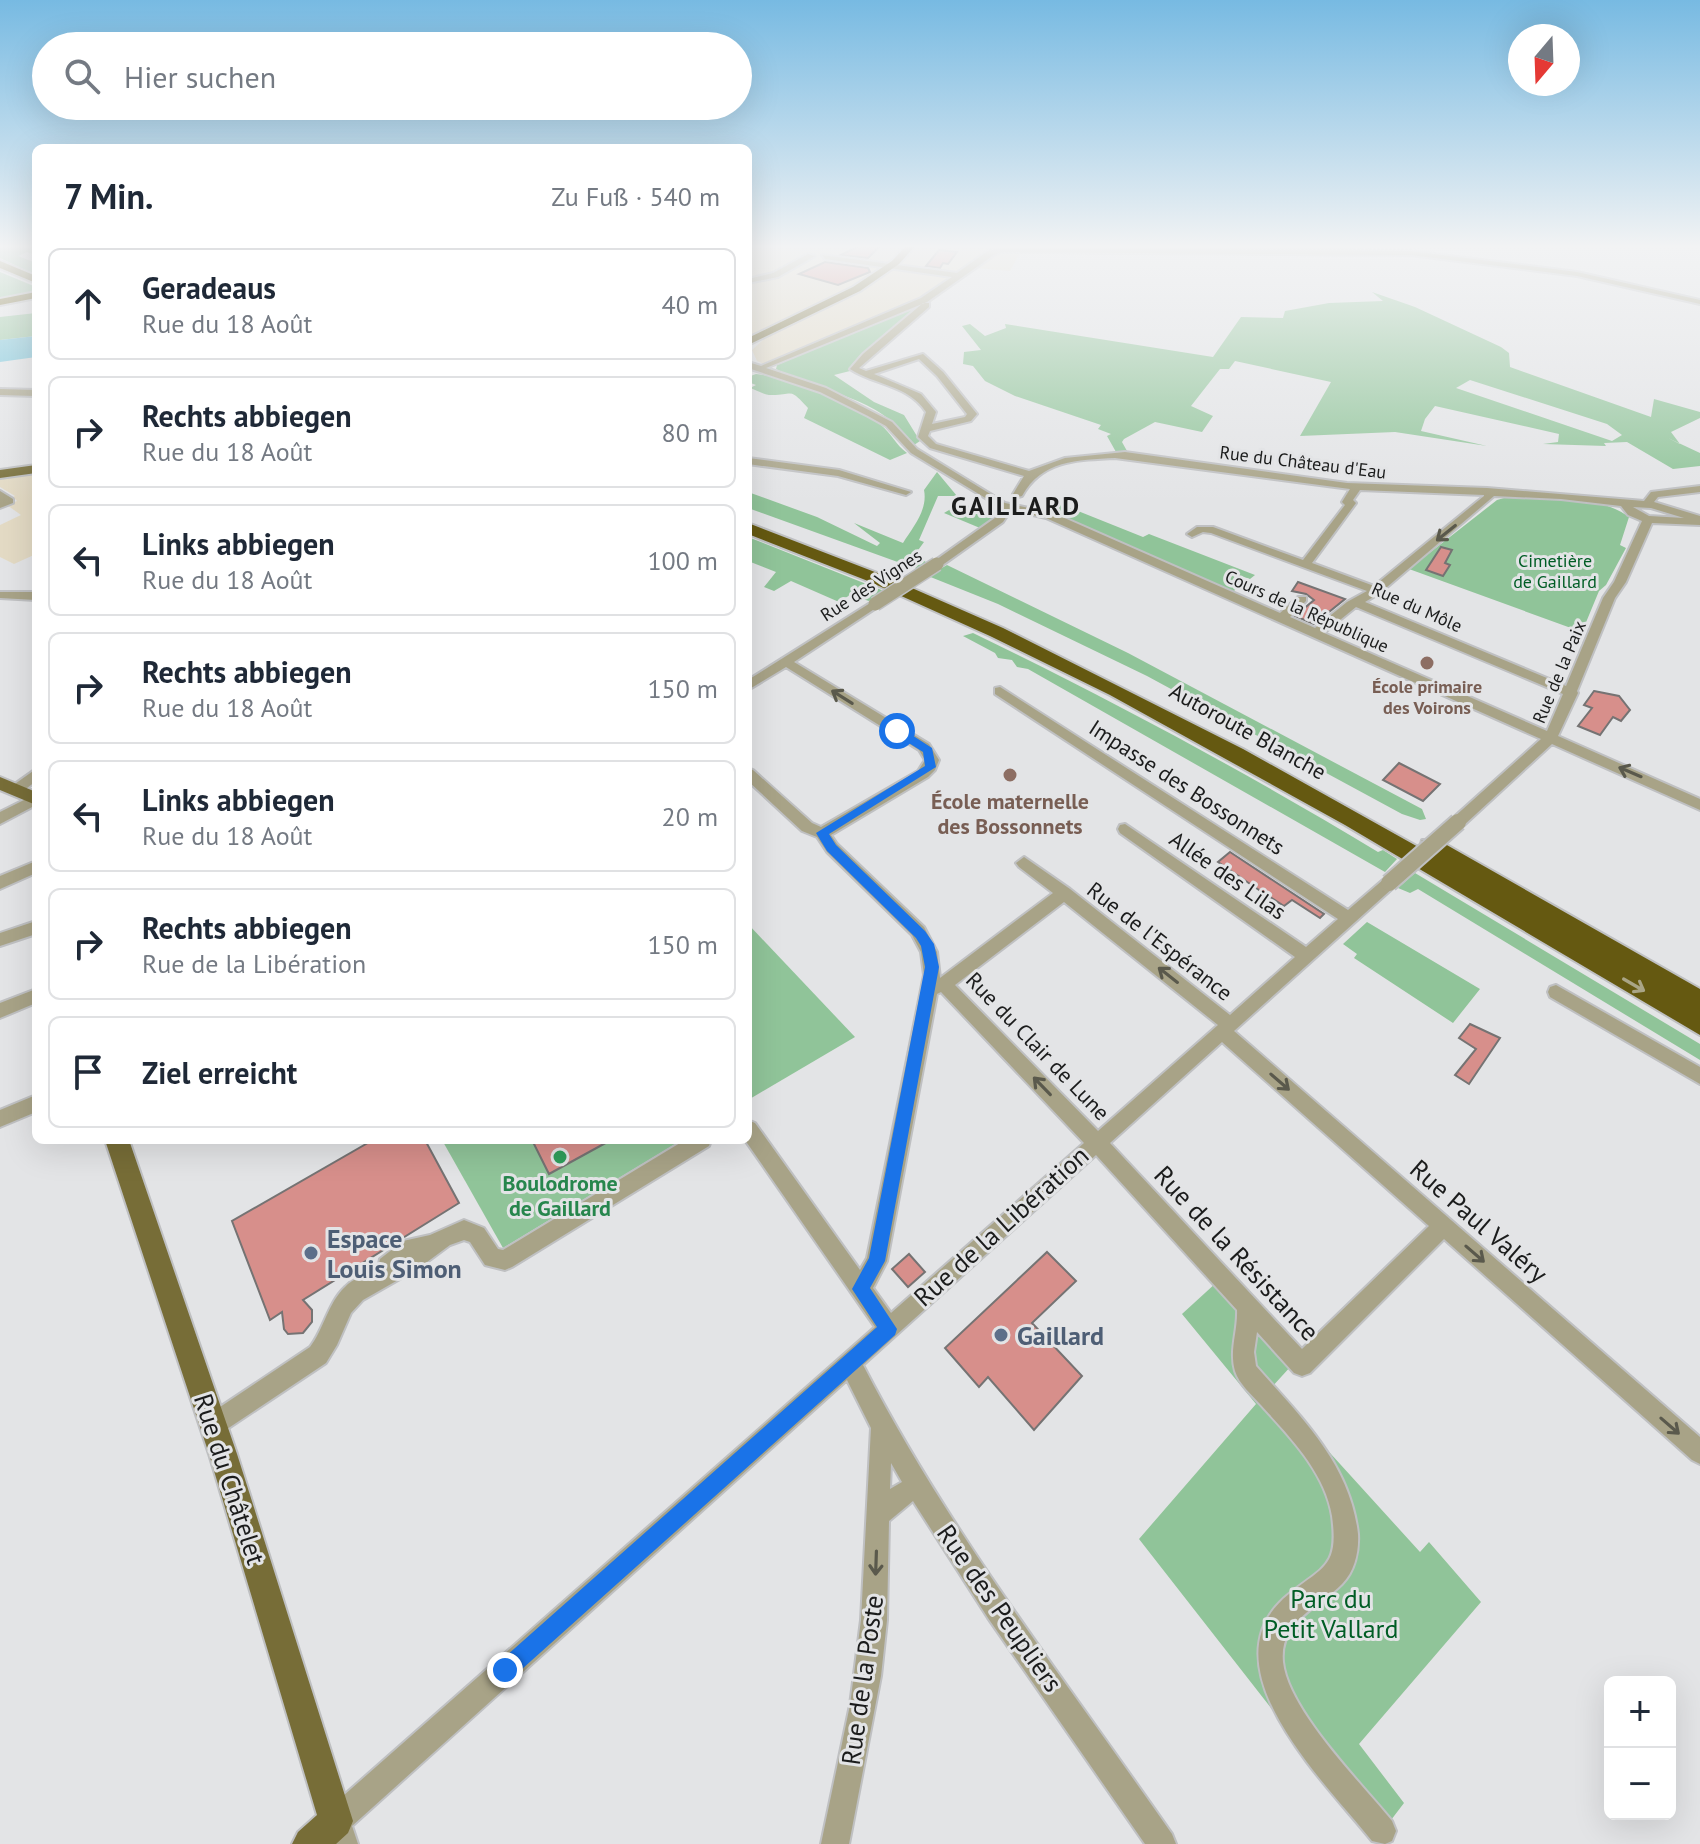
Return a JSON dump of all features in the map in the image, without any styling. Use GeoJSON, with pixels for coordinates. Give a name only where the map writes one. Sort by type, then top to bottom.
{"type":"FeatureCollection","features":[{"type":"Feature","properties":{"kind":"highway","name":"Autoroute Blanche"},"geometry":{"type":"LineString","coordinates":[[752,519],[952,596],[1132,682],[1338,794],[1700,1002]]}},
{"type":"Feature","properties":{"kind":"highway","name":"Autoroute Blanche"},"geometry":{"type":"LineString","coordinates":[[752,530],[942,605],[1119,690],[1336,810],[1700,1024]]}},
{"type":"Feature","properties":{"kind":"main road"},"geometry":{"type":"LineString","coordinates":[[752,342],[772,331]]}},
{"type":"Feature","properties":{"kind":"main road"},"geometry":{"type":"LineString","coordinates":[[0,474],[32,470]]}},
{"type":"Feature","properties":{"kind":"main road"},"geometry":{"type":"LineString","coordinates":[[8,786],[32,797]]}},
{"type":"Feature","properties":{"kind":"main road","name":"Rue du Châtelet"},"geometry":{"type":"LineString","coordinates":[[118,1144],[213,1425],[340,1832]]}},
{"type":"Feature","properties":{"kind":"main road","name":"Rue de la Libération"},"geometry":{"type":"LineString","coordinates":[[310,1844],[340,1832]]}},
{"type":"Feature","properties":{"kind":"street"},"geometry":{"type":"LineString","coordinates":[[765,366],[850,331]]}},
{"type":"Feature","properties":{"kind":"street"},"geometry":{"type":"LineString","coordinates":[[897,331],[862,357],[854,368],[927,404],[931,412],[924,429],[924,439],[938,448],[1031,475],[1013,500]]}},
{"type":"Feature","properties":{"kind":"street"},"geometry":{"type":"LineString","coordinates":[[865,374],[916,357],[927,362],[972,415],[968,419],[924,429]]}},
{"type":"Feature","properties":{"kind":"street"},"geometry":{"type":"LineString","coordinates":[[752,361],[787,377]]}},
{"type":"Feature","properties":{"kind":"street"},"geometry":{"type":"LineString","coordinates":[[752,361],[787,377]]}},
{"type":"Feature","properties":{"kind":"street","name":"Cours de la République"},"geometry":{"type":"LineString","coordinates":[[787,377],[834,395],[882,419],[909,448],[1013,500],[1700,805]]}},
{"type":"Feature","properties":{"kind":"street"},"geometry":{"type":"LineString","coordinates":[[0,392],[32,393]]}},
{"type":"Feature","properties":{"kind":"street","name":"Rue du Château d'Eau"},"geometry":{"type":"LineString","coordinates":[[1031,475],[1045,467],[1125,455],[1357,487],[1487,491],[1597,501],[1629,509]]}},
{"type":"Feature","properties":{"kind":"street"},"geometry":{"type":"LineString","coordinates":[[752,462],[839,473],[906,492]]}},
{"type":"Feature","properties":{"kind":"street"},"geometry":{"type":"LineString","coordinates":[[1306,564],[1351,503],[1347,502],[1357,487]]}},
{"type":"Feature","properties":{"kind":"street"},"geometry":{"type":"LineString","coordinates":[[1629,509],[1647,504],[1655,494],[1700,489]]}},
{"type":"Feature","properties":{"kind":"street"},"geometry":{"type":"LineString","coordinates":[[1376,591],[1484,501],[1489,496],[1487,491]]}},
{"type":"Feature","properties":{"kind":"street"},"geometry":{"type":"LineString","coordinates":[[0,494],[9,501],[0,505]]}},
{"type":"Feature","properties":{"kind":"street","name":"Rue des Vignes"},"geometry":{"type":"LineString","coordinates":[[752,683],[937,564],[999,520],[1013,500]]}},
{"type":"Feature","properties":{"kind":"street"},"geometry":{"type":"LineString","coordinates":[[1647,504],[1656,516]]}},
{"type":"Feature","properties":{"kind":"street"},"geometry":{"type":"LineString","coordinates":[[1629,509],[1656,516],[1700,521]]}},
{"type":"Feature","properties":{"kind":"street"},"geometry":{"type":"LineString","coordinates":[[1629,509],[1639,533]]}},
{"type":"Feature","properties":{"kind":"street","name":"Rue de la Paix"},"geometry":{"type":"LineString","coordinates":[[1551,738],[1639,533],[1656,516]]}},
{"type":"Feature","properties":{"kind":"street","name":"Rue du Môle"},"geometry":{"type":"LineString","coordinates":[[1192,534],[1201,529],[1213,530],[1376,591]]}},
{"type":"Feature","properties":{"kind":"street","name":"Rue du Môle"},"geometry":{"type":"LineString","coordinates":[[1357,603],[1376,591]]}},
{"type":"Feature","properties":{"kind":"street"},"geometry":{"type":"LineString","coordinates":[[0,595],[32,596]]}},
{"type":"Feature","properties":{"kind":"street"},"geometry":{"type":"LineString","coordinates":[[1281,619],[1302,599]]}},
{"type":"Feature","properties":{"kind":"street"},"geometry":{"type":"LineString","coordinates":[[1315,634],[1357,603]]}},
{"type":"Feature","properties":{"kind":"street","name":"Rue du Môle"},"geometry":{"type":"LineString","coordinates":[[1357,603],[1572,693]]}},
{"type":"Feature","properties":{"kind":"street"},"geometry":{"type":"LineString","coordinates":[[786,662],[924,747],[932,760],[923,774],[822,833]]}},
{"type":"Feature","properties":{"kind":"street","name":"Impasse des Bossonnets"},"geometry":{"type":"LineString","coordinates":[[1000,691],[1350,919]]}},
{"type":"Feature","properties":{"kind":"street","name":"Rue de la Libération"},"geometry":{"type":"LineString","coordinates":[[340,1832],[1096,1141],[1551,738]]}},
{"type":"Feature","properties":{"kind":"street"},"geometry":{"type":"LineString","coordinates":[[8,786],[32,776]]}},
{"type":"Feature","properties":{"kind":"street"},"geometry":{"type":"LineString","coordinates":[[752,777],[807,827],[822,833],[832,848],[924,939],[937,985],[877,1261],[860,1289]]}},
{"type":"Feature","properties":{"kind":"street"},"geometry":{"type":"LineString","coordinates":[[8,786],[32,784]]}},
{"type":"Feature","properties":{"kind":"street"},"geometry":{"type":"LineString","coordinates":[[0,819],[32,801]]}},
{"type":"Feature","properties":{"kind":"street","name":"Allée des Lilas"},"geometry":{"type":"LineString","coordinates":[[1125,829],[1306,956]]}},
{"type":"Feature","properties":{"kind":"street","name":"Rue de l'Espérance"},"geometry":{"type":"LineString","coordinates":[[1024,863],[1226,1027]]}},
{"type":"Feature","properties":{"kind":"street"},"geometry":{"type":"LineString","coordinates":[[0,883],[32,869]]}},
{"type":"Feature","properties":{"kind":"street","name":"Rue de l'Espérance"},"geometry":{"type":"LineString","coordinates":[[937,985],[1064,893]]}},
{"type":"Feature","properties":{"kind":"street"},"geometry":{"type":"LineString","coordinates":[[0,940],[32,928]]}},
{"type":"Feature","properties":{"kind":"street","name":"Rue du Clair de Lune"},"geometry":{"type":"LineString","coordinates":[[937,985],[1096,1141]]}},
{"type":"Feature","properties":{"kind":"street"},"geometry":{"type":"LineString","coordinates":[[1556,992],[1700,1076]]}},
{"type":"Feature","properties":{"kind":"street"},"geometry":{"type":"LineString","coordinates":[[0,1011],[32,998]]}},
{"type":"Feature","properties":{"kind":"street","name":"Rue Paul Valéry"},"geometry":{"type":"LineString","coordinates":[[1226,1027],[1443,1226],[1700,1452]]}},
{"type":"Feature","properties":{"kind":"street"},"geometry":{"type":"LineString","coordinates":[[0,1119],[32,1105]]}},
{"type":"Feature","properties":{"kind":"street"},"geometry":{"type":"LineString","coordinates":[[752,1135],[889,1329]]}},
{"type":"Feature","properties":{"kind":"street","name":"Rue de la Résistance"},"geometry":{"type":"LineString","coordinates":[[1096,1141],[1302,1365],[1443,1226]]}},
{"type":"Feature","properties":{"kind":"street"},"geometry":{"type":"LineString","coordinates":[[213,1425],[318,1355],[329,1341],[340,1308],[352,1294],[417,1258],[431,1245],[453,1233],[467,1230],[477,1235],[492,1258],[505,1260],[695,1144]]}},
{"type":"Feature","properties":{"kind":"street"},"geometry":{"type":"LineString","coordinates":[[1247,1308],[1249,1318],[1241,1351],[1246,1371],[1327,1468],[1346,1525],[1347,1554],[1335,1575],[1284,1612],[1273,1635],[1269,1662],[1285,1708],[1382,1831]]}},
{"type":"Feature","properties":{"kind":"street","name":"Rue des Peupliers"},"geometry":{"type":"LineString","coordinates":[[851,1364],[882,1430],[956,1548],[1162,1844]]}},
{"type":"Feature","properties":{"kind":"street","name":"Rue de la Poste"},"geometry":{"type":"LineString","coordinates":[[836,1842],[867,1677],[873,1623],[882,1430]]}},
{"type":"Feature","properties":{"kind":"street"},"geometry":{"type":"LineString","coordinates":[[877,1515],[904,1493],[918,1487]]}},
{"type":"Feature","properties":{"kind":"shaded area"},"geometry":{"type":"Polygon","coordinates":[[[752,331],[859,331],[771,367],[757,361],[752,350],[765,338],[752,334],[752,331]]]}},
{"type":"Feature","properties":{"kind":"shaded area"},"geometry":{"type":"Polygon","coordinates":[[[32,466],[32,556],[14,564],[0,557],[0,525],[21,515],[7,505],[17,501],[15,496],[0,487],[0,473],[32,466]]]}},
{"type":"Feature","properties":{"kind":"green space"},"geometry":{"type":"Polygon","coordinates":[[[0,331],[32,331],[32,336],[0,340],[0,331]]]}},
{"type":"Feature","properties":{"kind":"green space"},"geometry":{"type":"Polygon","coordinates":[[[857,331],[893,331],[860,355],[849,368],[850,371],[834,375],[874,402],[904,415],[920,441],[914,445],[899,428],[867,405],[795,378],[776,369],[777,365],[857,331]]]}},
{"type":"Feature","properties":{"kind":"green space"},"geometry":{"type":"Polygon","coordinates":[[[966,331],[979,331],[985,336],[998,331],[1049,331],[1213,357],[1231,331],[1467,331],[1509,353],[1510,367],[1651,417],[1654,399],[1700,412],[1700,418],[1671,432],[1680,443],[1700,453],[1700,466],[1673,469],[1627,442],[1604,443],[1606,446],[1543,444],[1558,442],[1559,434],[1435,406],[1421,431],[1487,446],[1395,432],[1300,436],[1331,382],[1235,361],[1229,369],[1220,369],[1191,406],[1213,416],[1202,432],[1155,422],[1124,439],[1122,442],[1127,451],[1116,452],[1107,436],[1111,434],[1098,429],[1101,425],[1015,396],[985,381],[973,366],[963,364],[964,352],[981,350],[966,331]],[[1470,380],[1456,388],[1612,441],[1622,435],[1607,424],[1470,380]]]}},
{"type":"Feature","properties":{"kind":"green space"},"geometry":{"type":"Polygon","coordinates":[[[752,376],[770,376],[804,386],[855,408],[881,425],[907,453],[890,460],[804,418],[808,408],[797,397],[793,394],[769,395],[752,389],[756,385],[752,384],[752,376]]]}},
{"type":"Feature","properties":{"kind":"green space"},"geometry":{"type":"Polygon","coordinates":[[[937,472],[957,496],[938,496],[919,540],[924,542],[916,553],[918,558],[928,563],[917,569],[752,509],[752,493],[817,517],[877,546],[880,543],[854,523],[903,543],[922,511],[924,490],[937,472]]]}},
{"type":"Feature","properties":{"kind":"green space","name":"Cimetière de Gaillard"},"geometry":{"type":"Polygon","coordinates":[[[1511,496],[1588,501],[1603,504],[1629,517],[1620,545],[1626,548],[1606,585],[1599,591],[1582,632],[1409,569],[1497,500],[1511,496]]]}},
{"type":"Feature","properties":{"kind":"green space"},"geometry":{"type":"Polygon","coordinates":[[[961,503],[991,514],[994,518],[980,528],[944,513],[961,503]]]}},
{"type":"Feature","properties":{"kind":"green space"},"geometry":{"type":"Polygon","coordinates":[[[1058,503],[1143,537],[1149,534],[1255,575],[1250,579],[1244,577],[1232,586],[1236,589],[1233,592],[1047,510],[1058,503]]]}},
{"type":"Feature","properties":{"kind":"green space"},"geometry":{"type":"Polygon","coordinates":[[[752,539],[884,591],[869,601],[850,595],[839,602],[791,581],[774,591],[764,587],[776,572],[752,563],[752,539]]]}},
{"type":"Feature","properties":{"kind":"green space"},"geometry":{"type":"Polygon","coordinates":[[[947,565],[1128,653],[1422,809],[1426,819],[1402,814],[1147,676],[998,604],[928,576],[947,565]]]}},
{"type":"Feature","properties":{"kind":"green space"},"geometry":{"type":"Polygon","coordinates":[[[973,633],[1178,738],[1378,852],[1383,850],[1397,859],[1385,872],[1028,669],[1017,667],[1012,660],[998,658],[995,653],[963,636],[973,633]]]}},
{"type":"Feature","properties":{"kind":"green space"},"geometry":{"type":"Polygon","coordinates":[[[1415,873],[1700,1044],[1700,1060],[1418,889],[1410,893],[1398,888],[1415,873]]]}},
{"type":"Feature","properties":{"kind":"green space"},"geometry":{"type":"Polygon","coordinates":[[[1367,922],[1480,989],[1453,1023],[1354,958],[1357,954],[1343,944],[1367,922]]]}},
{"type":"Feature","properties":{"kind":"green space"},"geometry":{"type":"Polygon","coordinates":[[[752,928],[855,1037],[752,1098],[752,928]]]}},
{"type":"Feature","properties":{"kind":"green space"},"geometry":{"type":"Polygon","coordinates":[[[444,1144],[675,1144],[503,1248],[444,1144]]]}},
{"type":"Feature","properties":{"kind":"green space","name":"Parc du Petit Vallard"},"geometry":{"type":"Polygon","coordinates":[[[1217,1282],[1292,1365],[1271,1388],[1420,1552],[1429,1542],[1481,1602],[1359,1744],[1404,1803],[1375,1841],[1139,1539],[1256,1404],[1182,1314],[1217,1282]]]}},
{"type":"Feature","properties":{"kind":"water"},"geometry":{"type":"Polygon","coordinates":[[[32,336],[32,358],[0,362],[0,340],[32,336]]]}},
{"type":"Feature","properties":{"kind":"building"},"geometry":{"type":"Polygon","coordinates":[[[1441,547],[1452,550],[1445,563],[1450,565],[1443,576],[1426,570],[1441,547]]]}},
{"type":"Feature","properties":{"kind":"building"},"geometry":{"type":"Polygon","coordinates":[[[1298,582],[1345,599],[1314,624],[1295,616],[1314,600],[1306,594],[1292,591],[1298,582]]]}},
{"type":"Feature","properties":{"kind":"building"},"geometry":{"type":"Polygon","coordinates":[[[1594,691],[1619,696],[1630,710],[1621,721],[1613,717],[1600,735],[1578,726],[1592,708],[1584,705],[1594,691]]]}},
{"type":"Feature","properties":{"kind":"building"},"geometry":{"type":"Polygon","coordinates":[[[1399,763],[1440,784],[1423,801],[1383,780],[1399,763]]]}},
{"type":"Feature","properties":{"kind":"building"},"geometry":{"type":"Polygon","coordinates":[[[1230,852],[1324,914],[1320,918],[1292,900],[1284,906],[1256,888],[1218,862],[1230,852]]]}},
{"type":"Feature","properties":{"kind":"building"},"geometry":{"type":"Polygon","coordinates":[[[1470,1024],[1500,1038],[1469,1084],[1455,1075],[1476,1049],[1459,1038],[1470,1024]]]}},
{"type":"Feature","properties":{"kind":"building","name":"Espace Louis Simon"},"geometry":{"type":"Polygon","coordinates":[[[366,1144],[427,1144],[459,1203],[303,1300],[312,1310],[312,1322],[303,1333],[288,1334],[284,1329],[282,1312],[270,1320],[232,1221],[366,1144]]]}},
{"type":"Feature","properties":{"kind":"building","name":"Boulodrome de Gaillard"},"geometry":{"type":"Polygon","coordinates":[[[534,1144],[604,1144],[549,1174],[534,1144]]]}},
{"type":"Feature","properties":{"kind":"building","name":"Gaillard"},"geometry":{"type":"Polygon","coordinates":[[[1047,1252],[1076,1281],[1032,1323],[1082,1376],[1034,1430],[988,1377],[979,1387],[945,1348],[1047,1252]]]}},
{"type":"Feature","properties":{"kind":"building"},"geometry":{"type":"Polygon","coordinates":[[[909,1254],[925,1272],[908,1287],[892,1269],[909,1254]]]}},
{"type":"Feature","properties":{"kind":"place","name":"École primaire des Voirons"},"geometry":{"type":"Point","coordinates":[1427,663]}},
{"type":"Feature","properties":{"kind":"place","name":"École maternelle des Bossonnets"},"geometry":{"type":"Point","coordinates":[1010,775]}},
{"type":"Feature","properties":{"kind":"place","name":"Boulodrome de Gaillard"},"geometry":{"type":"Point","coordinates":[560,1157]}},
{"type":"Feature","properties":{"kind":"place","name":"Espace Louis Simon"},"geometry":{"type":"Point","coordinates":[311,1253]}},
{"type":"Feature","properties":{"kind":"place","name":"Gaillard"},"geometry":{"type":"Point","coordinates":[1001,1335]}},
{"type":"Feature","properties":{"kind":"district","name":"GAILLARD"},"geometry":{"type":"Point","coordinates":[1016,505]}},
{"type":"Feature","properties":{"kind":"route"},"geometry":{"type":"LineString","coordinates":[[505,1670],[889,1329],[860,1289],[877,1261],[932,967],[927,944],[920,934],[832,848],[822,833],[930,767],[932,760],[928,750],[897,731]]}}]}
